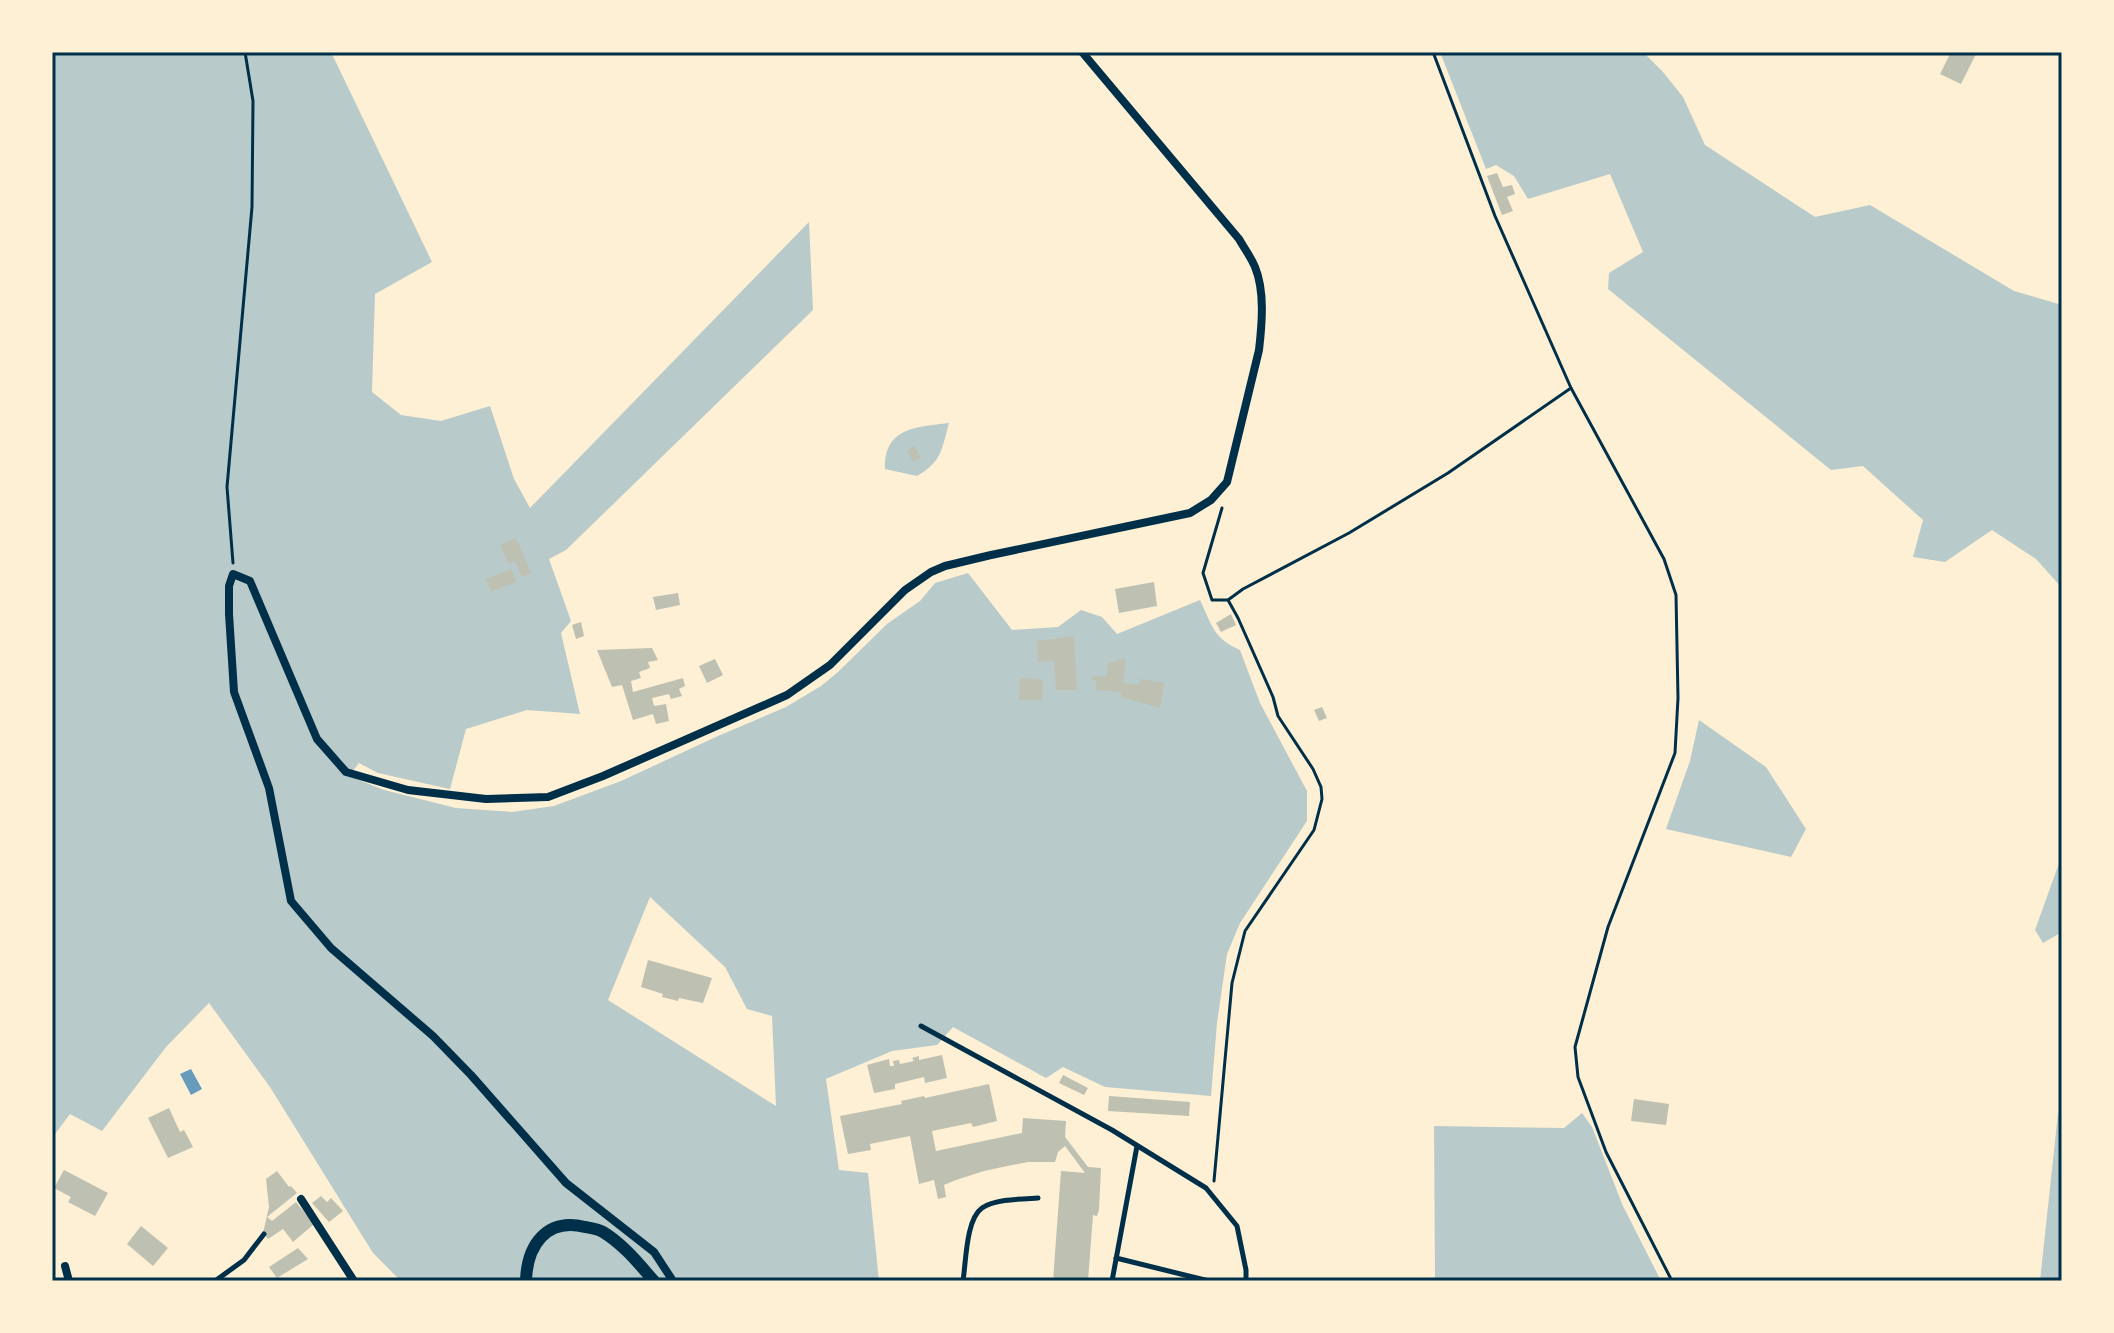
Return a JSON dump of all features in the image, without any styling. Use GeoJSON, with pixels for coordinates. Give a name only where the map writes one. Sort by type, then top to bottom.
{"type":"FeatureCollection","features":[{"type":"Feature","properties":{"kind":"street"},"geometry":{"type":"LineString","coordinates":[[673,1281],[654,1252],[566,1183],[433,1036],[331,948],[291,901],[269,788],[234,692],[229,586],[233,574],[250,581],[317,739],[346,772],[408,790],[486,799],[548,797],[787,695],[830,665],[905,590],[931,572],[991,555],[1190,513],[1211,500],[1227,482],[1259,350],[1262,329],[1256,269],[1239,239],[1082,52]]}},
{"type":"Feature","properties":{"kind":"street"},"geometry":{"type":"LineString","coordinates":[[301,1199],[354,1281]]}},
{"type":"Feature","properties":{"kind":"street"},"geometry":{"type":"LineString","coordinates":[[526,1281],[526,1266],[531,1251],[541,1236],[563,1225],[577,1225],[601,1230],[654,1281]]}},
{"type":"Feature","properties":{"kind":"street"},"geometry":{"type":"LineString","coordinates":[[65,1266],[69,1281]]}},
{"type":"Feature","properties":{"kind":"lane"},"geometry":{"type":"LineString","coordinates":[[921,1026],[1112,1130],[1206,1188],[1237,1226],[1246,1281]]}},
{"type":"Feature","properties":{"kind":"lane"},"geometry":{"type":"LineString","coordinates":[[1112,1281],[1137,1146]]}},
{"type":"Feature","properties":{"kind":"lane"},"geometry":{"type":"LineString","coordinates":[[963,1281],[972,1221],[982,1208],[1006,1201],[1038,1198]]}},
{"type":"Feature","properties":{"kind":"lane"},"geometry":{"type":"LineString","coordinates":[[215,1281],[244,1260],[264,1234]]}},
{"type":"Feature","properties":{"kind":"lane"},"geometry":{"type":"LineString","coordinates":[[1116,1258],[1209,1281]]}},
{"type":"Feature","properties":{"kind":"path"},"geometry":{"type":"LineString","coordinates":[[233,574],[227,487],[252,207],[253,101],[245,52]]}},
{"type":"Feature","properties":{"kind":"path"},"geometry":{"type":"LineString","coordinates":[[1433,52],[1495,216],[1571,388],[1664,559],[1676,595],[1678,698],[1675,753],[1608,927],[1575,1047],[1578,1077],[1606,1152],[1672,1281]]}},
{"type":"Feature","properties":{"kind":"path"},"geometry":{"type":"LineString","coordinates":[[1219,493],[1223,502],[1203,573],[1212,600],[1228,600],[1349,533],[1448,473],[1571,388]]}},
{"type":"Feature","properties":{"kind":"path"},"geometry":{"type":"LineString","coordinates":[[1213,1197],[1232,983],[1245,931],[1314,830],[1322,799],[1321,787],[1313,769],[1278,716],[1273,697],[1228,600]]}},
{"type":"Feature","properties":{"kind":"shaded area"},"geometry":{"type":"Polygon","coordinates":[[[52,52],[331,52],[432,262],[375,294],[372,392],[401,415],[441,421],[490,406],[514,479],[530,508],[809,222],[813,310],[566,550],[549,559],[571,621],[561,633],[580,714],[527,710],[466,729],[450,789],[378,773],[359,763],[349,776],[384,790],[456,808],[512,812],[554,806],[621,781],[786,707],[838,672],[887,624],[920,601],[935,583],[968,573],[1012,630],[1058,627],[1081,610],[1102,617],[1117,634],[1200,600],[1219,635],[1240,650],[1260,703],[1307,791],[1307,821],[1240,923],[1227,954],[1211,1096],[1105,1087],[1063,1067],[1046,1078],[953,1027],[937,1045],[892,1051],[826,1079],[839,1170],[868,1173],[879,1281],[401,1281],[373,1253],[270,1087],[209,1003],[166,1047],[102,1131],[70,1114],[52,1138],[52,52]],[[650,897],[608,1000],[776,1106],[772,1016],[747,1009],[725,967],[650,897]]]}},
{"type":"Feature","properties":{"kind":"shaded area"},"geometry":{"type":"Polygon","coordinates":[[[1440,52],[1643,52],[1683,97],[1705,145],[1815,217],[1870,205],[2014,291],[2062,305],[2062,588],[2036,559],[1992,530],[1945,562],[1913,557],[1923,520],[1863,466],[1831,470],[1608,289],[1609,273],[1643,252],[1610,174],[1528,199],[1514,176],[1496,165],[1486,169],[1440,52]]]}},
{"type":"Feature","properties":{"kind":"shaded area"},"geometry":{"type":"Polygon","coordinates":[[[949,423],[940,454],[925,471],[917,476],[885,469],[886,455],[896,437],[914,428],[949,423]]]}},
{"type":"Feature","properties":{"kind":"shaded area"},"geometry":{"type":"Polygon","coordinates":[[[1699,720],[1766,767],[1806,829],[1791,857],[1666,829],[1690,761],[1699,720]]]}},
{"type":"Feature","properties":{"kind":"shaded area"},"geometry":{"type":"Polygon","coordinates":[[[2062,855],[2062,932],[2043,943],[2035,930],[2062,855]]]}},
{"type":"Feature","properties":{"kind":"shaded area"},"geometry":{"type":"Polygon","coordinates":[[[1582,1113],[1592,1127],[1623,1206],[1661,1281],[1435,1281],[1434,1126],[1564,1128],[1582,1113]]]}},
{"type":"Feature","properties":{"kind":"shaded area"},"geometry":{"type":"Polygon","coordinates":[[[2058,1113],[2062,1113],[2062,1281],[2040,1281],[2058,1113]]]}},
{"type":"Feature","properties":{"kind":"water"},"geometry":{"type":"Polygon","coordinates":[[[191,1069],[202,1089],[191,1095],[180,1074],[191,1069]]]}},
{"type":"Feature","properties":{"kind":"building"},"geometry":{"type":"Polygon","coordinates":[[[1951,52],[1977,52],[1961,84],[1940,74],[1951,52]]]}},
{"type":"Feature","properties":{"kind":"building"},"geometry":{"type":"Polygon","coordinates":[[[1497,173],[1503,187],[1512,185],[1515,194],[1507,197],[1513,211],[1502,215],[1487,176],[1497,173]]]}},
{"type":"Feature","properties":{"kind":"building"},"geometry":{"type":"Polygon","coordinates":[[[914,446],[921,457],[913,462],[907,451],[914,446]]]}},
{"type":"Feature","properties":{"kind":"building"},"geometry":{"type":"Polygon","coordinates":[[[516,538],[531,573],[522,577],[515,561],[509,564],[500,545],[516,538]]]}},
{"type":"Feature","properties":{"kind":"building"},"geometry":{"type":"Polygon","coordinates":[[[511,569],[516,582],[491,592],[486,579],[511,569]]]}},
{"type":"Feature","properties":{"kind":"building"},"geometry":{"type":"Polygon","coordinates":[[[1154,582],[1157,606],[1119,613],[1115,589],[1154,582]]]}},
{"type":"Feature","properties":{"kind":"building"},"geometry":{"type":"Polygon","coordinates":[[[678,593],[680,605],[656,610],[653,597],[678,593]]]}},
{"type":"Feature","properties":{"kind":"building"},"geometry":{"type":"Polygon","coordinates":[[[1231,614],[1236,625],[1221,632],[1216,623],[1231,614]]]}},
{"type":"Feature","properties":{"kind":"building"},"geometry":{"type":"Polygon","coordinates":[[[581,622],[584,636],[576,639],[572,625],[581,622]]]}},
{"type":"Feature","properties":{"kind":"building"},"geometry":{"type":"Polygon","coordinates":[[[1074,636],[1077,690],[1056,690],[1054,661],[1038,662],[1037,641],[1074,636]]]}},
{"type":"Feature","properties":{"kind":"building"},"geometry":{"type":"Polygon","coordinates":[[[652,648],[658,660],[648,662],[650,668],[639,672],[641,678],[631,681],[633,692],[683,678],[685,686],[679,689],[682,696],[671,699],[669,694],[652,698],[654,706],[666,704],[669,721],[656,724],[653,714],[633,720],[622,685],[612,687],[597,650],[652,648]]]}},
{"type":"Feature","properties":{"kind":"building"},"geometry":{"type":"Polygon","coordinates":[[[1126,658],[1123,683],[1139,685],[1140,679],[1164,683],[1160,708],[1121,697],[1121,692],[1096,690],[1093,676],[1107,676],[1108,663],[1126,658]]]}},
{"type":"Feature","properties":{"kind":"building"},"geometry":{"type":"Polygon","coordinates":[[[715,659],[723,675],[707,683],[699,666],[715,659]]]}},
{"type":"Feature","properties":{"kind":"building"},"geometry":{"type":"Polygon","coordinates":[[[1020,678],[1043,680],[1042,700],[1019,700],[1020,678]]]}},
{"type":"Feature","properties":{"kind":"building"},"geometry":{"type":"Polygon","coordinates":[[[1322,707],[1327,718],[1319,721],[1314,710],[1322,707]]]}},
{"type":"Feature","properties":{"kind":"building"},"geometry":{"type":"Polygon","coordinates":[[[648,960],[712,978],[703,1003],[662,997],[663,994],[641,987],[648,960]]]}},
{"type":"Feature","properties":{"kind":"building"},"geometry":{"type":"Polygon","coordinates":[[[942,1055],[947,1078],[925,1083],[924,1077],[895,1084],[895,1089],[874,1093],[867,1065],[889,1059],[890,1066],[894,1066],[893,1061],[899,1060],[900,1064],[914,1061],[912,1058],[919,1056],[919,1060],[942,1055]]]}},
{"type":"Feature","properties":{"kind":"building"},"geometry":{"type":"Polygon","coordinates":[[[1063,1075],[1088,1088],[1084,1095],[1059,1083],[1063,1075]]]}},
{"type":"Feature","properties":{"kind":"building"},"geometry":{"type":"Polygon","coordinates":[[[989,1084],[997,1121],[932,1131],[936,1151],[1022,1133],[1023,1118],[1066,1121],[1065,1137],[1088,1167],[1101,1168],[1099,1210],[1097,1216],[1093,1215],[1088,1281],[1053,1281],[1061,1171],[1085,1173],[1065,1146],[1058,1152],[1055,1162],[1028,1162],[984,1171],[944,1185],[946,1197],[938,1199],[934,1180],[919,1184],[910,1136],[870,1144],[871,1150],[848,1154],[840,1116],[989,1084]]]}},
{"type":"Feature","properties":{"kind":"building"},"geometry":{"type":"Polygon","coordinates":[[[1109,1096],[1190,1102],[1189,1116],[1108,1111],[1109,1096]]]}},
{"type":"Feature","properties":{"kind":"building"},"geometry":{"type":"Polygon","coordinates":[[[1634,1099],[1669,1104],[1666,1125],[1631,1121],[1634,1099]]]}},
{"type":"Feature","properties":{"kind":"building"},"geometry":{"type":"Polygon","coordinates":[[[169,1108],[180,1132],[184,1130],[193,1147],[168,1158],[148,1118],[169,1108]]]}},
{"type":"Feature","properties":{"kind":"building"},"geometry":{"type":"Polygon","coordinates":[[[64,1170],[108,1193],[95,1216],[68,1202],[71,1197],[54,1188],[64,1170]]]}},
{"type":"Feature","properties":{"kind":"building"},"geometry":{"type":"Polygon","coordinates":[[[277,1171],[297,1193],[267,1217],[272,1221],[296,1202],[314,1224],[293,1242],[283,1229],[268,1239],[263,1233],[269,1207],[266,1179],[277,1171]]]}},
{"type":"Feature","properties":{"kind":"building"},"geometry":{"type":"Polygon","coordinates":[[[321,1196],[327,1202],[331,1198],[343,1211],[329,1222],[312,1203],[321,1196]]]}},
{"type":"Feature","properties":{"kind":"building"},"geometry":{"type":"Polygon","coordinates":[[[141,1226],[168,1248],[153,1266],[127,1244],[141,1226]]]}},
{"type":"Feature","properties":{"kind":"building"},"geometry":{"type":"Polygon","coordinates":[[[298,1248],[308,1259],[277,1278],[269,1267],[298,1248]]]}}]}
